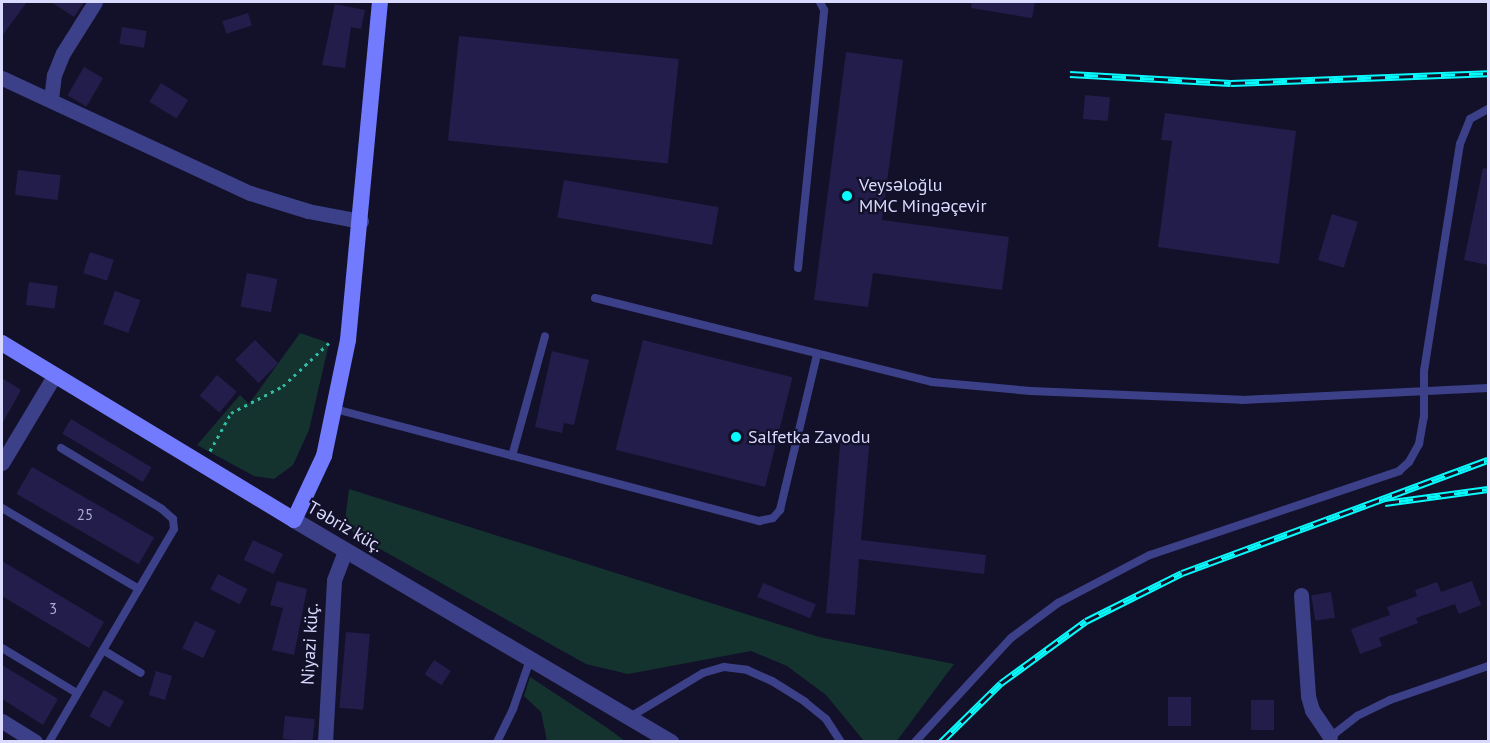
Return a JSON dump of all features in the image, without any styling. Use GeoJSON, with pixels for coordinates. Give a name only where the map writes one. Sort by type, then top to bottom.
{"type":"FeatureCollection","features":[{"type":"Feature","properties":{"kind":"main road"},"geometry":{"type":"LineString","coordinates":[[294,520],[324,456],[336,409],[348,340],[380,2]]}},
{"type":"Feature","properties":{"kind":"main road","name":"Təbriz küç."},"geometry":{"type":"LineString","coordinates":[[2,343],[294,520]]}},
{"type":"Feature","properties":{"kind":"street"},"geometry":{"type":"LineString","coordinates":[[51,99],[54,75],[63,53],[95,2]]}},
{"type":"Feature","properties":{"kind":"street"},"geometry":{"type":"LineString","coordinates":[[2,78],[250,193],[308,211],[361,221]]}},
{"type":"Feature","properties":{"kind":"street"},"geometry":{"type":"LineString","coordinates":[[2,463],[54,376]]}},
{"type":"Feature","properties":{"kind":"street","name":"Təbriz küç."},"geometry":{"type":"LineString","coordinates":[[294,520],[669,741]]}},
{"type":"Feature","properties":{"kind":"street","name":"Niyazi küç."},"geometry":{"type":"LineString","coordinates":[[325,741],[333,589],[345,550]]}},
{"type":"Feature","properties":{"kind":"street"},"geometry":{"type":"LineString","coordinates":[[1301,595],[1308,696],[1312,710],[1328,739]]}},
{"type":"Feature","properties":{"kind":"street"},"geometry":{"type":"LineString","coordinates":[[2,721],[35,741]]}},
{"type":"Feature","properties":{"kind":"lane"},"geometry":{"type":"LineString","coordinates":[[798,268],[824,10],[820,2]]}},
{"type":"Feature","properties":{"kind":"lane"},"geometry":{"type":"LineString","coordinates":[[915,741],[1011,638],[1058,603],[1150,555],[1399,471],[1419,444],[1424,371],[1460,144],[1470,119],[1488,109]]}},
{"type":"Feature","properties":{"kind":"lane"},"geometry":{"type":"LineString","coordinates":[[595,298],[932,382],[1031,391],[1242,400],[1488,388]]}},
{"type":"Feature","properties":{"kind":"lane"},"geometry":{"type":"LineString","coordinates":[[512,456],[545,336]]}},
{"type":"Feature","properties":{"kind":"lane"},"geometry":{"type":"LineString","coordinates":[[336,409],[759,521],[773,518],[780,510],[817,355]]}},
{"type":"Feature","properties":{"kind":"lane"},"geometry":{"type":"LineString","coordinates":[[49,741],[174,529],[173,519],[61,448]]}},
{"type":"Feature","properties":{"kind":"lane"},"geometry":{"type":"LineString","coordinates":[[2,508],[139,589]]}},
{"type":"Feature","properties":{"kind":"lane"},"geometry":{"type":"LineString","coordinates":[[2,648],[78,693]]}},
{"type":"Feature","properties":{"kind":"lane"},"geometry":{"type":"LineString","coordinates":[[103,650],[141,673]]}},
{"type":"Feature","properties":{"kind":"lane"},"geometry":{"type":"LineString","coordinates":[[496,741],[513,709],[531,658]]}},
{"type":"Feature","properties":{"kind":"lane"},"geometry":{"type":"LineString","coordinates":[[1328,739],[1357,716],[1390,700],[1488,666]]}},
{"type":"Feature","properties":{"kind":"lane"},"geometry":{"type":"LineString","coordinates":[[630,717],[703,673],[724,668],[747,670],[805,702],[826,719],[842,741]]}},
{"type":"Feature","properties":{"kind":"path"},"geometry":{"type":"LineString","coordinates":[[210,452],[231,413],[283,386],[329,343]]}},
{"type":"Feature","properties":{"kind":"green space"},"geometry":{"type":"Polygon","coordinates":[[[300,333],[329,343],[309,430],[293,465],[274,479],[254,476],[197,445],[240,395],[249,404],[300,333]]]}},
{"type":"Feature","properties":{"kind":"green space"},"geometry":{"type":"Polygon","coordinates":[[[349,489],[819,637],[954,664],[896,742],[864,741],[826,695],[787,666],[751,651],[628,674],[586,664],[355,535],[345,521],[349,489]]]}},
{"type":"Feature","properties":{"kind":"green space"},"geometry":{"type":"Polygon","coordinates":[[[530,677],[625,741],[547,741],[541,712],[524,696],[530,677]]]}},
{"type":"Feature","properties":{"kind":"building"},"geometry":{"type":"Polygon","coordinates":[[[2,2],[27,2],[2,36],[2,2]]]}},
{"type":"Feature","properties":{"kind":"building"},"geometry":{"type":"Polygon","coordinates":[[[51,2],[84,2],[74,17],[51,2]]]}},
{"type":"Feature","properties":{"kind":"building"},"geometry":{"type":"Polygon","coordinates":[[[972,2],[1035,2],[1032,18],[971,8],[972,2]]]}},
{"type":"Feature","properties":{"kind":"building"},"geometry":{"type":"Polygon","coordinates":[[[335,4],[365,10],[361,29],[351,27],[345,68],[322,65],[335,4]]]}},
{"type":"Feature","properties":{"kind":"building"},"geometry":{"type":"Polygon","coordinates":[[[248,13],[252,25],[226,34],[222,21],[248,13]]]}},
{"type":"Feature","properties":{"kind":"building"},"geometry":{"type":"Polygon","coordinates":[[[122,27],[147,31],[144,48],[119,44],[122,27]]]}},
{"type":"Feature","properties":{"kind":"building"},"geometry":{"type":"Polygon","coordinates":[[[459,36],[679,59],[668,164],[448,140],[459,36]]]}},
{"type":"Feature","properties":{"kind":"building"},"geometry":{"type":"Polygon","coordinates":[[[846,52],[903,60],[882,220],[1009,237],[1002,290],[873,273],[868,307],[814,300],[846,52]]]}},
{"type":"Feature","properties":{"kind":"building"},"geometry":{"type":"Polygon","coordinates":[[[84,67],[103,78],[87,107],[68,96],[84,67]]]}},
{"type":"Feature","properties":{"kind":"building"},"geometry":{"type":"Polygon","coordinates":[[[161,83],[188,100],[176,119],[149,102],[161,83]]]}},
{"type":"Feature","properties":{"kind":"building"},"geometry":{"type":"Polygon","coordinates":[[[1085,95],[1110,97],[1108,121],[1083,119],[1085,95]]]}},
{"type":"Feature","properties":{"kind":"building"},"geometry":{"type":"Polygon","coordinates":[[[1165,113],[1296,131],[1279,264],[1158,247],[1172,141],[1161,140],[1165,113]]]}},
{"type":"Feature","properties":{"kind":"building"},"geometry":{"type":"Polygon","coordinates":[[[1483,168],[1488,169],[1488,265],[1464,260],[1483,168]]]}},
{"type":"Feature","properties":{"kind":"building"},"geometry":{"type":"Polygon","coordinates":[[[18,170],[61,175],[58,200],[15,195],[18,170]]]}},
{"type":"Feature","properties":{"kind":"building"},"geometry":{"type":"Polygon","coordinates":[[[564,180],[719,207],[712,245],[557,217],[564,180]]]}},
{"type":"Feature","properties":{"kind":"building"},"geometry":{"type":"Polygon","coordinates":[[[1332,214],[1358,222],[1344,268],[1318,260],[1332,214]]]}},
{"type":"Feature","properties":{"kind":"building"},"geometry":{"type":"Polygon","coordinates":[[[90,252],[114,260],[107,281],[83,273],[90,252]]]}},
{"type":"Feature","properties":{"kind":"building"},"geometry":{"type":"Polygon","coordinates":[[[247,273],[277,279],[271,312],[241,306],[247,273]]]}},
{"type":"Feature","properties":{"kind":"building"},"geometry":{"type":"Polygon","coordinates":[[[29,282],[58,286],[55,309],[26,305],[29,282]]]}},
{"type":"Feature","properties":{"kind":"building"},"geometry":{"type":"Polygon","coordinates":[[[115,291],[140,300],[128,333],[103,324],[115,291]]]}},
{"type":"Feature","properties":{"kind":"building"},"geometry":{"type":"Polygon","coordinates":[[[255,340],[278,363],[259,383],[235,360],[255,340]]]}},
{"type":"Feature","properties":{"kind":"building"},"geometry":{"type":"Polygon","coordinates":[[[643,340],[792,377],[765,487],[616,450],[643,340]]]}},
{"type":"Feature","properties":{"kind":"building"},"geometry":{"type":"Polygon","coordinates":[[[552,351],[589,360],[574,425],[564,423],[562,433],[535,427],[552,351]]]}},
{"type":"Feature","properties":{"kind":"building"},"geometry":{"type":"Polygon","coordinates":[[[217,375],[237,392],[220,412],[200,396],[217,375]]]}},
{"type":"Feature","properties":{"kind":"building"},"geometry":{"type":"Polygon","coordinates":[[[2,378],[21,390],[2,424],[2,378]]]}},
{"type":"Feature","properties":{"kind":"building"},"geometry":{"type":"Polygon","coordinates":[[[71,419],[152,467],[143,482],[62,434],[71,419]]]}},
{"type":"Feature","properties":{"kind":"building"},"geometry":{"type":"Polygon","coordinates":[[[841,434],[870,436],[861,540],[986,555],[984,574],[859,559],[855,615],[826,613],[841,434]]]}},
{"type":"Feature","properties":{"kind":"building"},"geometry":{"type":"Polygon","coordinates":[[[32,467],[154,538],[139,564],[16,494],[32,467]]]}},
{"type":"Feature","properties":{"kind":"building"},"geometry":{"type":"Polygon","coordinates":[[[253,540],[283,554],[274,574],[244,560],[253,540]]]}},
{"type":"Feature","properties":{"kind":"building"},"geometry":{"type":"Polygon","coordinates":[[[2,561],[104,622],[89,648],[2,596],[2,561]]]}},
{"type":"Feature","properties":{"kind":"building"},"geometry":{"type":"Polygon","coordinates":[[[218,574],[247,589],[240,604],[210,589],[218,574]]]}},
{"type":"Feature","properties":{"kind":"building"},"geometry":{"type":"Polygon","coordinates":[[[277,581],[307,589],[294,655],[272,650],[283,608],[270,605],[277,581]]]}},
{"type":"Feature","properties":{"kind":"building"},"geometry":{"type":"Polygon","coordinates":[[[1472,581],[1481,605],[1459,614],[1455,604],[1416,618],[1418,623],[1379,638],[1382,646],[1360,654],[1351,629],[1390,615],[1387,607],[1417,596],[1415,590],[1437,582],[1441,592],[1472,581]]]}},
{"type":"Feature","properties":{"kind":"building"},"geometry":{"type":"Polygon","coordinates":[[[763,583],[816,604],[810,618],[757,597],[763,583]]]}},
{"type":"Feature","properties":{"kind":"building"},"geometry":{"type":"Polygon","coordinates":[[[1331,592],[1335,618],[1315,621],[1311,595],[1331,592]]]}},
{"type":"Feature","properties":{"kind":"building"},"geometry":{"type":"Polygon","coordinates":[[[195,621],[216,631],[203,658],[182,648],[195,621]]]}},
{"type":"Feature","properties":{"kind":"building"},"geometry":{"type":"Polygon","coordinates":[[[346,632],[370,634],[363,710],[339,708],[346,632]]]}},
{"type":"Feature","properties":{"kind":"building"},"geometry":{"type":"Polygon","coordinates":[[[434,660],[451,671],[442,685],[425,674],[434,660]]]}},
{"type":"Feature","properties":{"kind":"building"},"geometry":{"type":"Polygon","coordinates":[[[2,665],[58,699],[43,725],[2,699],[2,665]]]}},
{"type":"Feature","properties":{"kind":"building"},"geometry":{"type":"Polygon","coordinates":[[[156,671],[172,676],[165,700],[149,695],[156,671]]]}},
{"type":"Feature","properties":{"kind":"building"},"geometry":{"type":"Polygon","coordinates":[[[104,690],[124,701],[110,727],[89,716],[104,690]]]}},
{"type":"Feature","properties":{"kind":"building"},"geometry":{"type":"Polygon","coordinates":[[[1168,697],[1191,697],[1191,726],[1168,726],[1168,697]]]}},
{"type":"Feature","properties":{"kind":"building"},"geometry":{"type":"Polygon","coordinates":[[[1251,700],[1274,700],[1274,730],[1251,730],[1251,700]]]}},
{"type":"Feature","properties":{"kind":"building"},"geometry":{"type":"Polygon","coordinates":[[[285,716],[315,719],[312,742],[283,739],[285,716]]]}},
{"type":"Feature","properties":{"kind":"railway"},"geometry":{"type":"LineString","coordinates":[[1070,74],[1231,83],[1488,73]]}},
{"type":"Feature","properties":{"kind":"railway"},"geometry":{"type":"LineString","coordinates":[[941,742],[1001,683],[1086,621],[1182,573],[1488,460]]}},
{"type":"Feature","properties":{"kind":"railway"},"geometry":{"type":"LineString","coordinates":[[1385,503],[1488,489]]}},
{"type":"Feature","properties":{"kind":"place","name":"Veysəloğlu MMC Mingəçevir"},"geometry":{"type":"Point","coordinates":[847,196]}},
{"type":"Feature","properties":{"kind":"place","name":"Salfetka Zavodu"},"geometry":{"type":"Point","coordinates":[736,437]}}]}
